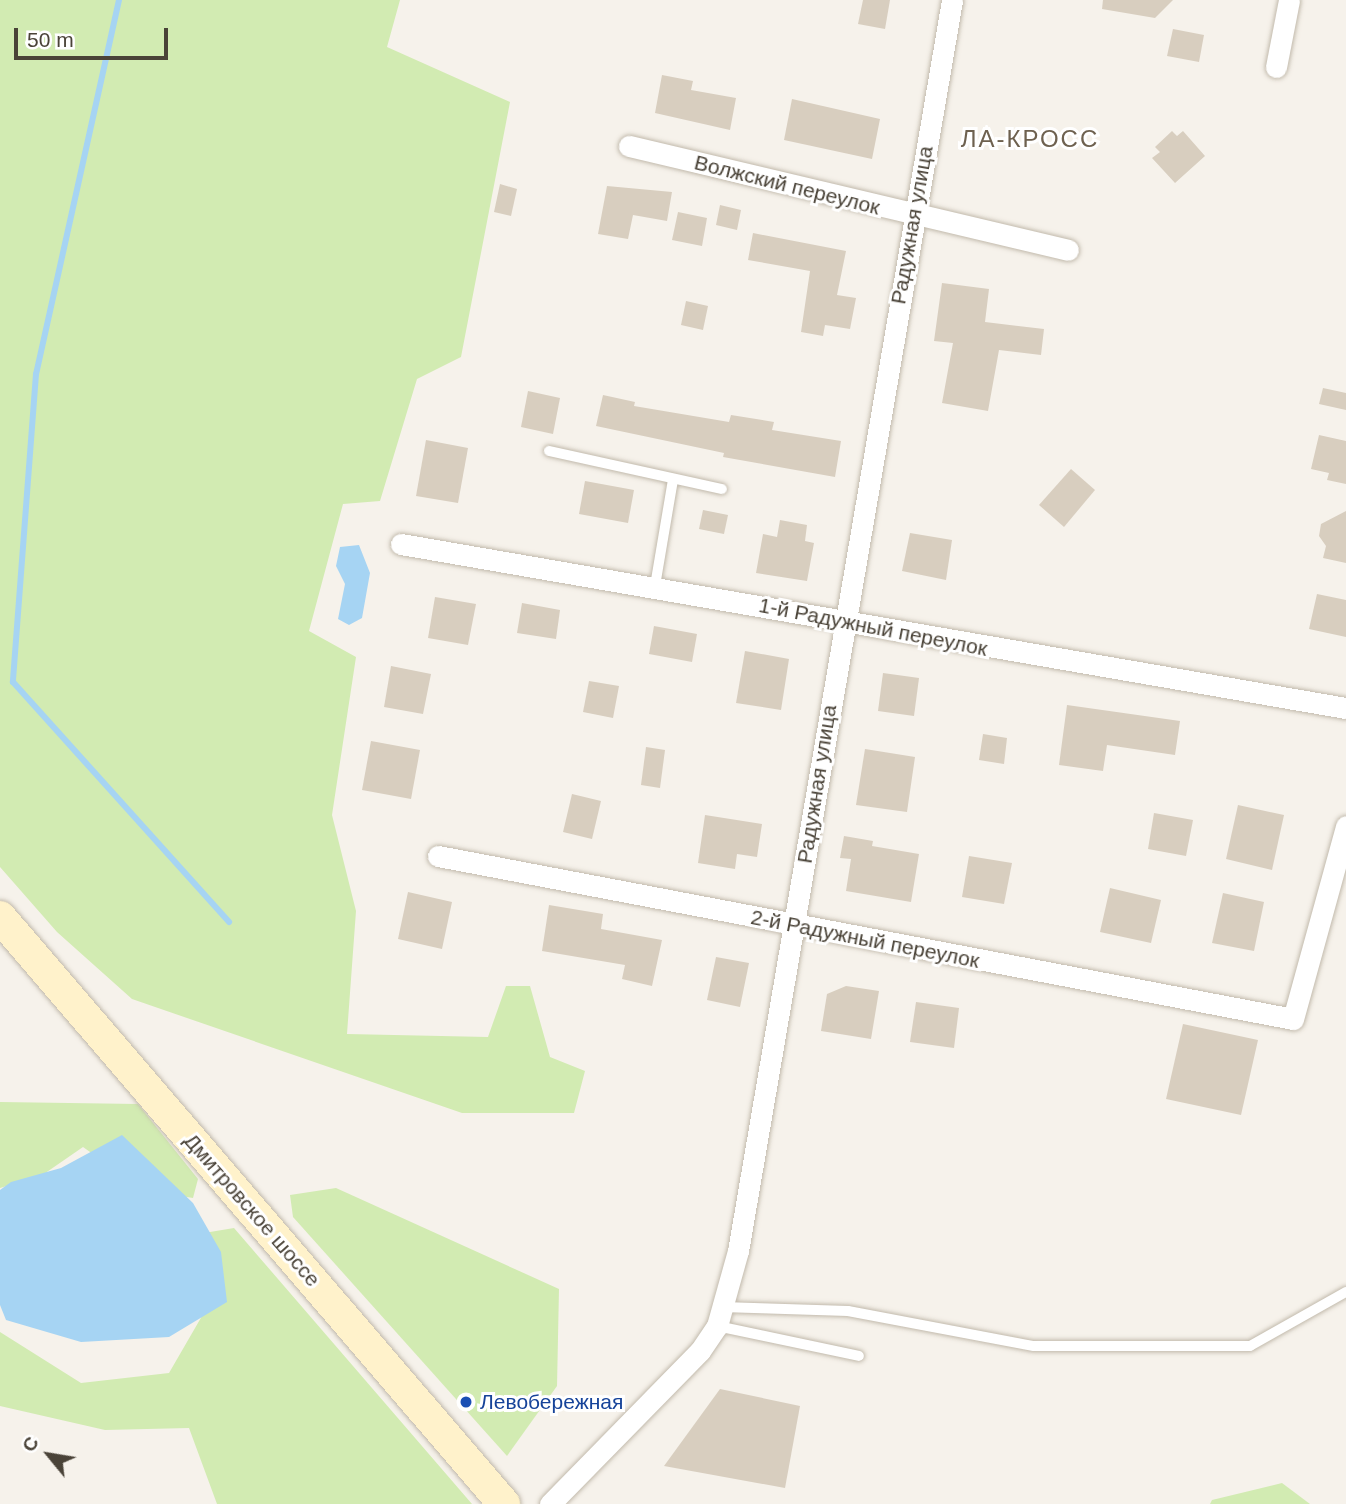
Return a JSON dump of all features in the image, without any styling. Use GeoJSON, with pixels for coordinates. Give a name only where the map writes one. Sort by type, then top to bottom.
{"type":"FeatureCollection","features":[{"type":"Feature","properties":{"kind":"street","name":"Радужная улица"},"geometry":{"type":"LineString","coordinates":[[550,1504],[700,1351],[719,1317],[738,1251],[952,0]]}},
{"type":"Feature","properties":{"kind":"street"},"geometry":{"type":"LineString","coordinates":[[1276,66],[1289,0]]}},
{"type":"Feature","properties":{"kind":"street","name":"Волжский переулок"},"geometry":{"type":"LineString","coordinates":[[629,146],[913,217],[1068,250]]}},
{"type":"Feature","properties":{"kind":"street","name":"1-й Радужный переулок"},"geometry":{"type":"LineString","coordinates":[[401,544],[1346,708]]}},
{"type":"Feature","properties":{"kind":"street","name":"2-й Радужный переулок"},"geometry":{"type":"LineString","coordinates":[[438,856],[1293,1019],[1346,826]]}},
{"type":"Feature","properties":{"kind":"street","name":"Дмитровское шоссе"},"geometry":{"type":"LineString","coordinates":[[0,917],[504,1504]]}},
{"type":"Feature","properties":{"kind":"lane"},"geometry":{"type":"LineString","coordinates":[[549,451],[722,489]]}},
{"type":"Feature","properties":{"kind":"lane"},"geometry":{"type":"LineString","coordinates":[[655,586],[673,480]]}},
{"type":"Feature","properties":{"kind":"lane"},"geometry":{"type":"LineString","coordinates":[[719,1317],[848,1311],[1034,1346],[1250,1346],[1346,1292]]}},
{"type":"Feature","properties":{"kind":"lane"},"geometry":{"type":"LineString","coordinates":[[719,1317],[859,1356]]}},
{"type":"Feature","properties":{"kind":"green space"},"geometry":{"type":"Polygon","coordinates":[[[0,0],[400,0],[387,47],[510,102],[461,357],[417,379],[380,501],[343,504],[309,631],[356,657],[332,815],[356,911],[347,1034],[488,1037],[506,986],[530,986],[550,1057],[585,1071],[574,1113],[462,1113],[132,999],[57,932],[0,867],[0,0]]]}},
{"type":"Feature","properties":{"kind":"green space"},"geometry":{"type":"Polygon","coordinates":[[[0,1102],[138,1104],[198,1179],[193,1198],[144,1190],[83,1147],[41,1176],[0,1188],[0,1102]]]}},
{"type":"Feature","properties":{"kind":"green space"},"geometry":{"type":"Polygon","coordinates":[[[336,1188],[559,1289],[557,1386],[507,1456],[293,1217],[290,1195],[336,1188]]]}},
{"type":"Feature","properties":{"kind":"green space"},"geometry":{"type":"Polygon","coordinates":[[[234,1228],[472,1504],[217,1504],[189,1428],[105,1430],[0,1406],[0,1332],[81,1383],[169,1373],[224,1278],[204,1233],[234,1228]]]}},
{"type":"Feature","properties":{"kind":"green space"},"geometry":{"type":"Polygon","coordinates":[[[1282,1483],[1310,1504],[1210,1504],[1212,1500],[1282,1483]]]}},
{"type":"Feature","properties":{"kind":"water"},"geometry":{"type":"Polygon","coordinates":[[[359,545],[370,573],[362,618],[349,625],[338,619],[345,584],[336,566],[340,547],[359,545]]]}},
{"type":"Feature","properties":{"kind":"water"},"geometry":{"type":"Polygon","coordinates":[[[122,1135],[193,1203],[221,1252],[227,1302],[169,1337],[81,1342],[6,1320],[0,1305],[0,1190],[11,1182],[61,1168],[122,1135]]]}},
{"type":"Feature","properties":{"kind":"building"},"geometry":{"type":"Polygon","coordinates":[[[863,0],[890,0],[885,29],[858,24],[863,0]]]}},
{"type":"Feature","properties":{"kind":"building"},"geometry":{"type":"Polygon","coordinates":[[[1103,0],[1173,0],[1155,18],[1102,9],[1103,0]]]}},
{"type":"Feature","properties":{"kind":"building"},"geometry":{"type":"Polygon","coordinates":[[[1173,29],[1204,35],[1199,62],[1167,56],[1173,29]]]}},
{"type":"Feature","properties":{"kind":"building"},"geometry":{"type":"Polygon","coordinates":[[[662,75],[693,81],[691,90],[736,98],[730,130],[655,113],[662,75]]]}},
{"type":"Feature","properties":{"kind":"building"},"geometry":{"type":"Polygon","coordinates":[[[792,99],[880,119],[872,159],[784,140],[792,99]]]}},
{"type":"Feature","properties":{"kind":"building"},"geometry":{"type":"Polygon","coordinates":[[[1172,131],[1177,136],[1183,131],[1205,156],[1175,183],[1152,158],[1160,152],[1155,147],[1172,131]]]}},
{"type":"Feature","properties":{"kind":"building"},"geometry":{"type":"Polygon","coordinates":[[[500,184],[517,189],[511,216],[494,212],[500,184]]]}},
{"type":"Feature","properties":{"kind":"building"},"geometry":{"type":"Polygon","coordinates":[[[607,186],[672,192],[667,221],[633,215],[628,239],[598,234],[607,186]]]}},
{"type":"Feature","properties":{"kind":"building"},"geometry":{"type":"Polygon","coordinates":[[[720,205],[741,210],[737,230],[716,225],[720,205]]]}},
{"type":"Feature","properties":{"kind":"building"},"geometry":{"type":"Polygon","coordinates":[[[678,212],[707,218],[702,246],[672,240],[678,212]]]}},
{"type":"Feature","properties":{"kind":"building"},"geometry":{"type":"Polygon","coordinates":[[[753,233],[846,251],[837,295],[856,298],[850,329],[825,325],[823,336],[801,332],[810,271],[748,260],[753,233]]]}},
{"type":"Feature","properties":{"kind":"building"},"geometry":{"type":"Polygon","coordinates":[[[942,283],[989,289],[985,322],[1044,329],[1041,355],[999,350],[988,411],[942,403],[953,343],[934,341],[942,283]]]}},
{"type":"Feature","properties":{"kind":"building"},"geometry":{"type":"Polygon","coordinates":[[[686,301],[708,306],[703,330],[681,325],[686,301]]]}},
{"type":"Feature","properties":{"kind":"building"},"geometry":{"type":"Polygon","coordinates":[[[1323,388],[1346,393],[1346,410],[1319,404],[1323,388]]]}},
{"type":"Feature","properties":{"kind":"building"},"geometry":{"type":"Polygon","coordinates":[[[528,391],[560,398],[553,434],[521,427],[528,391]]]}},
{"type":"Feature","properties":{"kind":"building"},"geometry":{"type":"Polygon","coordinates":[[[603,395],[635,402],[634,406],[729,422],[731,415],[774,422],[772,430],[841,441],[835,477],[723,457],[724,453],[596,426],[603,395]]]}},
{"type":"Feature","properties":{"kind":"building"},"geometry":{"type":"Polygon","coordinates":[[[1319,435],[1346,441],[1346,484],[1327,480],[1329,473],[1311,469],[1319,435]]]}},
{"type":"Feature","properties":{"kind":"building"},"geometry":{"type":"Polygon","coordinates":[[[426,440],[468,448],[458,503],[416,496],[426,440]]]}},
{"type":"Feature","properties":{"kind":"building"},"geometry":{"type":"Polygon","coordinates":[[[1071,469],[1095,490],[1064,527],[1039,505],[1071,469]]]}},
{"type":"Feature","properties":{"kind":"building"},"geometry":{"type":"Polygon","coordinates":[[[585,481],[634,490],[628,523],[579,514],[585,481]]]}},
{"type":"Feature","properties":{"kind":"building"},"geometry":{"type":"Polygon","coordinates":[[[703,510],[728,515],[724,534],[699,529],[703,510]]]}},
{"type":"Feature","properties":{"kind":"building"},"geometry":{"type":"Polygon","coordinates":[[[1346,511],[1346,563],[1323,558],[1326,546],[1319,536],[1321,524],[1346,511]]]}},
{"type":"Feature","properties":{"kind":"building"},"geometry":{"type":"Polygon","coordinates":[[[780,520],[807,525],[805,541],[814,543],[807,581],[756,573],[763,534],[777,537],[780,520]]]}},
{"type":"Feature","properties":{"kind":"building"},"geometry":{"type":"Polygon","coordinates":[[[910,533],[952,540],[946,580],[902,571],[910,533]]]}},
{"type":"Feature","properties":{"kind":"building"},"geometry":{"type":"Polygon","coordinates":[[[1317,594],[1346,600],[1346,637],[1309,629],[1317,594]]]}},
{"type":"Feature","properties":{"kind":"building"},"geometry":{"type":"Polygon","coordinates":[[[435,597],[476,604],[468,645],[428,638],[435,597]]]}},
{"type":"Feature","properties":{"kind":"building"},"geometry":{"type":"Polygon","coordinates":[[[522,603],[560,610],[556,639],[517,633],[522,603]]]}},
{"type":"Feature","properties":{"kind":"building"},"geometry":{"type":"Polygon","coordinates":[[[654,626],[697,634],[692,662],[649,654],[654,626]]]}},
{"type":"Feature","properties":{"kind":"building"},"geometry":{"type":"Polygon","coordinates":[[[745,651],[789,659],[781,710],[736,703],[745,651]]]}},
{"type":"Feature","properties":{"kind":"building"},"geometry":{"type":"Polygon","coordinates":[[[391,666],[431,674],[423,714],[384,707],[391,666]]]}},
{"type":"Feature","properties":{"kind":"building"},"geometry":{"type":"Polygon","coordinates":[[[883,673],[919,678],[914,716],[878,711],[883,673]]]}},
{"type":"Feature","properties":{"kind":"building"},"geometry":{"type":"Polygon","coordinates":[[[589,681],[619,686],[613,718],[583,712],[589,681]]]}},
{"type":"Feature","properties":{"kind":"building"},"geometry":{"type":"Polygon","coordinates":[[[1067,705],[1180,721],[1175,755],[1107,745],[1103,771],[1059,765],[1067,705]]]}},
{"type":"Feature","properties":{"kind":"building"},"geometry":{"type":"Polygon","coordinates":[[[983,734],[1007,738],[1004,764],[979,760],[983,734]]]}},
{"type":"Feature","properties":{"kind":"building"},"geometry":{"type":"Polygon","coordinates":[[[371,741],[420,750],[411,799],[362,790],[371,741]]]}},
{"type":"Feature","properties":{"kind":"building"},"geometry":{"type":"Polygon","coordinates":[[[646,747],[665,750],[660,788],[641,785],[646,747]]]}},
{"type":"Feature","properties":{"kind":"building"},"geometry":{"type":"Polygon","coordinates":[[[865,749],[915,757],[907,812],[856,805],[865,749]]]}},
{"type":"Feature","properties":{"kind":"building"},"geometry":{"type":"Polygon","coordinates":[[[572,794],[601,801],[592,839],[563,832],[572,794]]]}},
{"type":"Feature","properties":{"kind":"building"},"geometry":{"type":"Polygon","coordinates":[[[1238,805],[1284,815],[1272,870],[1226,859],[1238,805]]]}},
{"type":"Feature","properties":{"kind":"building"},"geometry":{"type":"Polygon","coordinates":[[[1154,813],[1193,820],[1186,856],[1148,849],[1154,813]]]}},
{"type":"Feature","properties":{"kind":"building"},"geometry":{"type":"Polygon","coordinates":[[[705,815],[762,824],[757,857],[737,854],[735,869],[698,863],[705,815]]]}},
{"type":"Feature","properties":{"kind":"building"},"geometry":{"type":"Polygon","coordinates":[[[844,836],[873,841],[872,846],[919,854],[911,902],[846,891],[851,859],[840,858],[844,836]]]}},
{"type":"Feature","properties":{"kind":"building"},"geometry":{"type":"Polygon","coordinates":[[[969,856],[1012,863],[1004,904],[962,897],[969,856]]]}},
{"type":"Feature","properties":{"kind":"building"},"geometry":{"type":"Polygon","coordinates":[[[1110,888],[1161,900],[1151,943],[1100,932],[1110,888]]]}},
{"type":"Feature","properties":{"kind":"building"},"geometry":{"type":"Polygon","coordinates":[[[408,892],[452,902],[442,949],[398,939],[408,892]]]}},
{"type":"Feature","properties":{"kind":"building"},"geometry":{"type":"Polygon","coordinates":[[[1223,893],[1264,902],[1254,951],[1212,943],[1223,893]]]}},
{"type":"Feature","properties":{"kind":"building"},"geometry":{"type":"Polygon","coordinates":[[[549,905],[603,914],[601,929],[662,940],[652,986],[622,979],[625,965],[542,951],[549,905]]]}},
{"type":"Feature","properties":{"kind":"building"},"geometry":{"type":"Polygon","coordinates":[[[716,957],[749,963],[740,1007],[707,1000],[716,957]]]}},
{"type":"Feature","properties":{"kind":"building"},"geometry":{"type":"Polygon","coordinates":[[[846,986],[879,991],[871,1039],[821,1031],[827,994],[846,986]]]}},
{"type":"Feature","properties":{"kind":"building"},"geometry":{"type":"Polygon","coordinates":[[[916,1002],[959,1008],[954,1048],[910,1042],[916,1002]]]}},
{"type":"Feature","properties":{"kind":"building"},"geometry":{"type":"Polygon","coordinates":[[[1183,1024],[1258,1040],[1241,1115],[1166,1099],[1183,1024]]]}},
{"type":"Feature","properties":{"kind":"building"},"geometry":{"type":"Polygon","coordinates":[[[720,1389],[800,1406],[785,1488],[664,1466],[720,1389]]]}},
{"type":"Feature","properties":{"kind":"waterway"},"geometry":{"type":"LineString","coordinates":[[119,0],[36,374],[13,682],[229,922]]}},
{"type":"Feature","properties":{"kind":"place","name":"Левобережная"},"geometry":{"type":"Point","coordinates":[466,1402]}},
{"type":"Feature","properties":{"kind":"district","name":"ЛА-КРОСС"},"geometry":{"type":"Point","coordinates":[1030,139]}}]}
